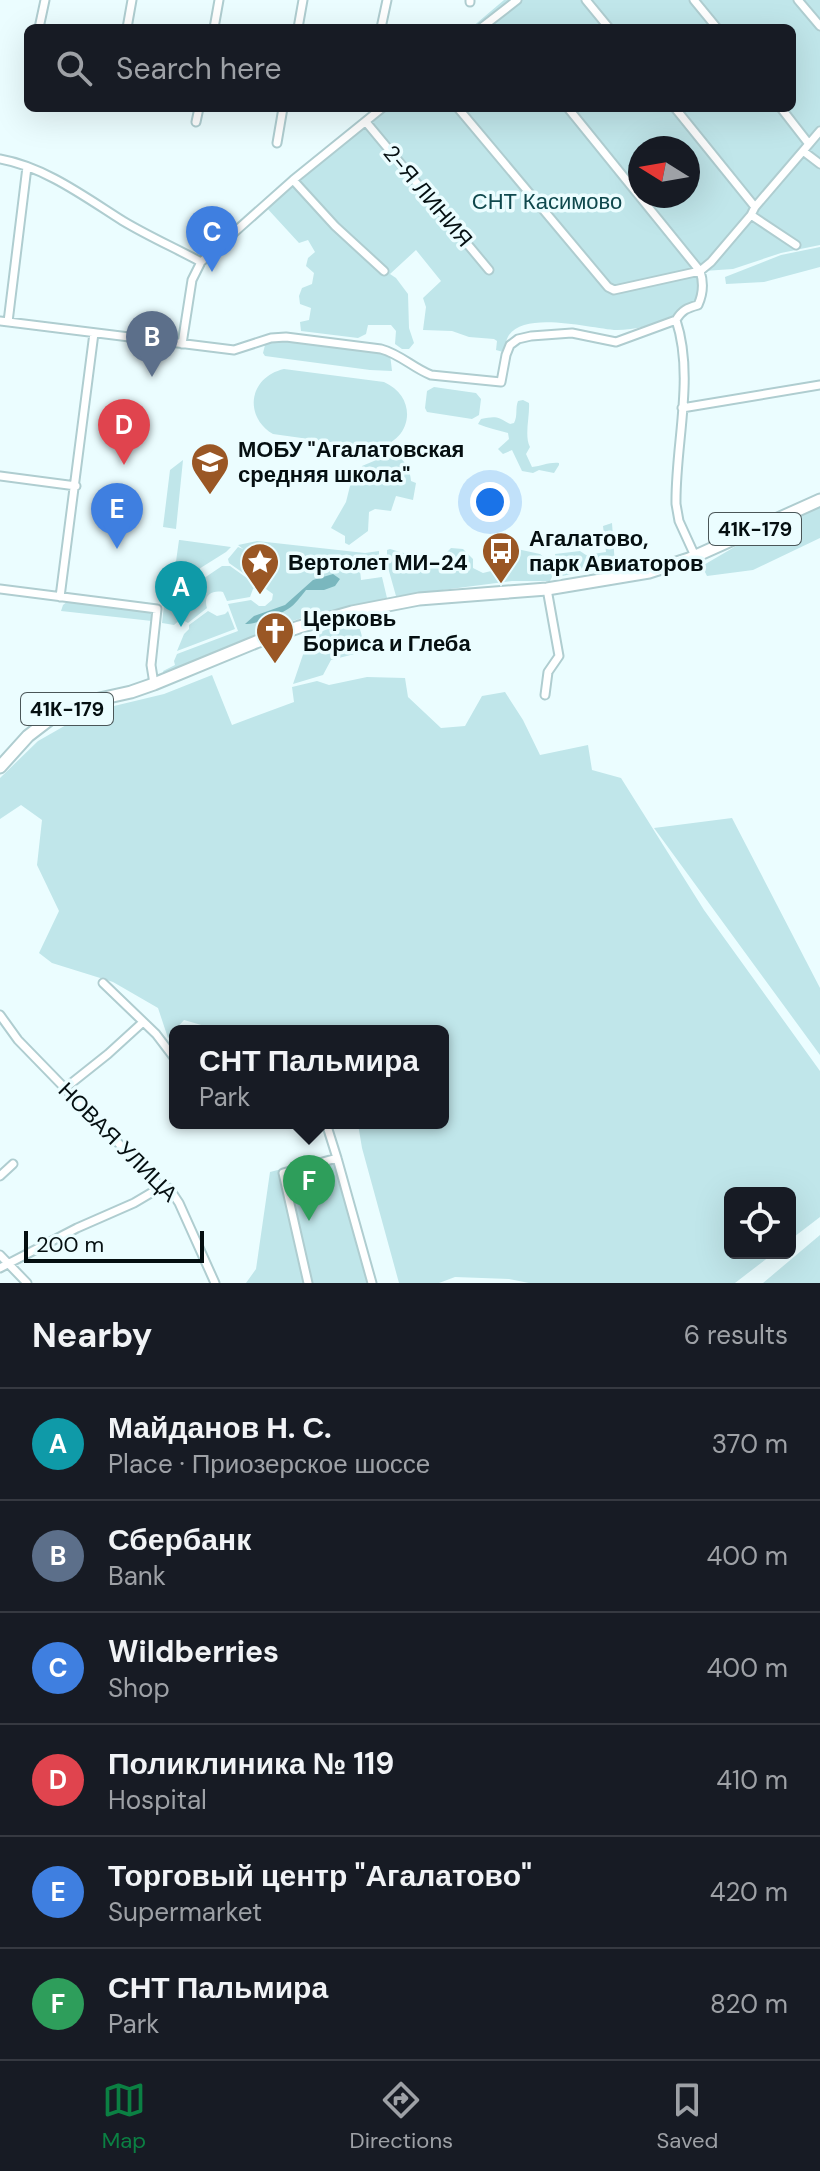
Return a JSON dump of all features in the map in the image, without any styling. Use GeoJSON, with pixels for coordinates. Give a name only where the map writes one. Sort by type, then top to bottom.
{"type":"FeatureCollection","features":[{"type":"Feature","properties":{"kind":"main road","name":"41К-179"},"geometry":{"type":"LineString","coordinates":[[0,767],[28,736],[58,713],[86,702],[154,684],[299,627],[352,612],[419,599],[547,589],[649,572],[688,559],[820,500]]}},
{"type":"Feature","properties":{"kind":"street"},"geometry":{"type":"LineString","coordinates":[[40,24],[45,0]]}},
{"type":"Feature","properties":{"kind":"street"},"geometry":{"type":"LineString","coordinates":[[128,24],[132,0]]}},
{"type":"Feature","properties":{"kind":"street"},"geometry":{"type":"LineString","coordinates":[[215,24],[219,0]]}},
{"type":"Feature","properties":{"kind":"street"},"geometry":{"type":"LineString","coordinates":[[299,24],[303,0]]}},
{"type":"Feature","properties":{"kind":"street"},"geometry":{"type":"LineString","coordinates":[[382,24],[387,0]]}},
{"type":"Feature","properties":{"kind":"street"},"geometry":{"type":"LineString","coordinates":[[486,24],[517,0]]}},
{"type":"Feature","properties":{"kind":"street"},"geometry":{"type":"LineString","coordinates":[[586,0],[606,24]]}},
{"type":"Feature","properties":{"kind":"street"},"geometry":{"type":"LineString","coordinates":[[694,0],[714,24]]}},
{"type":"Feature","properties":{"kind":"street"},"geometry":{"type":"LineString","coordinates":[[798,0],[820,26]]}},
{"type":"Feature","properties":{"kind":"street"},"geometry":{"type":"LineString","coordinates":[[196,122],[198,112]]}},
{"type":"Feature","properties":{"kind":"street"},"geometry":{"type":"LineString","coordinates":[[277,143],[282,112]]}},
{"type":"Feature","properties":{"kind":"street"},"geometry":{"type":"LineString","coordinates":[[182,344],[192,280],[201,262],[293,180],[377,112]]}},
{"type":"Feature","properties":{"kind":"street"},"geometry":{"type":"LineString","coordinates":[[461,112],[608,287],[614,290],[700,271],[711,262],[820,131]]}},
{"type":"Feature","properties":{"kind":"street"},"geometry":{"type":"LineString","coordinates":[[27,167],[4,321],[234,350],[271,338],[286,337],[381,349],[392,352],[431,375],[501,382],[506,355],[510,345],[518,339],[572,333],[616,342],[676,320],[680,313],[698,305],[701,299],[704,281],[700,271],[571,112]]}},
{"type":"Feature","properties":{"kind":"street"},"geometry":{"type":"LineString","coordinates":[[678,112],[755,207]]}},
{"type":"Feature","properties":{"kind":"street"},"geometry":{"type":"LineString","coordinates":[[784,112],[820,164]]}},
{"type":"Feature","properties":{"kind":"street","name":"2-Я ЛИНИЯ"},"geometry":{"type":"LineString","coordinates":[[366,122],[489,270]]}},
{"type":"Feature","properties":{"kind":"street"},"geometry":{"type":"LineString","coordinates":[[0,159],[54,179],[126,223],[201,262]]}},
{"type":"Feature","properties":{"kind":"street"},"geometry":{"type":"LineString","coordinates":[[293,180],[335,226],[384,271]]}},
{"type":"Feature","properties":{"kind":"street"},"geometry":{"type":"LineString","coordinates":[[751,215],[796,245]]}},
{"type":"Feature","properties":{"kind":"street"},"geometry":{"type":"LineString","coordinates":[[676,320],[683,341],[685,367],[676,504],[688,559]]}},
{"type":"Feature","properties":{"kind":"street"},"geometry":{"type":"LineString","coordinates":[[60,597],[94,333]]}},
{"type":"Feature","properties":{"kind":"street"},"geometry":{"type":"LineString","coordinates":[[682,408],[820,385]]}},
{"type":"Feature","properties":{"kind":"street"},"geometry":{"type":"LineString","coordinates":[[0,476],[76,486]]}},
{"type":"Feature","properties":{"kind":"street"},"geometry":{"type":"LineString","coordinates":[[0,589],[157,609],[151,665],[154,684]]}},
{"type":"Feature","properties":{"kind":"street"},"geometry":{"type":"LineString","coordinates":[[545,695],[548,672],[559,656],[547,589]]}},
{"type":"Feature","properties":{"kind":"street"},"geometry":{"type":"LineString","coordinates":[[103,983],[156,1034],[169,1051]]}},
{"type":"Feature","properties":{"kind":"street","name":"НОВАЯ УЛИЦА"},"geometry":{"type":"LineString","coordinates":[[0,1015],[18,1040],[64,1089],[161,1187],[169,1188],[179,1203],[215,1283]]}},
{"type":"Feature","properties":{"kind":"street"},"geometry":{"type":"LineString","coordinates":[[64,1089],[142,1023]]}},
{"type":"Feature","properties":{"kind":"street"},"geometry":{"type":"LineString","coordinates":[[328,1129],[372,1283]]}},
{"type":"Feature","properties":{"kind":"street"},"geometry":{"type":"LineString","coordinates":[[308,1283],[283,1173],[337,1158]]}},
{"type":"Feature","properties":{"kind":"street"},"geometry":{"type":"LineString","coordinates":[[0,1176],[13,1164]]}},
{"type":"Feature","properties":{"kind":"street"},"geometry":{"type":"LineString","coordinates":[[0,1268],[161,1187]]}},
{"type":"Feature","properties":{"kind":"street"},"geometry":{"type":"LineString","coordinates":[[0,1255],[27,1283]]}},
{"type":"Feature","properties":{"kind":"green space","name":"СНТ Касимово"},"geometry":{"type":"Polygon","coordinates":[[[504,0],[820,0],[820,245],[781,253],[733,269],[704,271],[696,303],[681,307],[672,320],[617,330],[560,323],[530,324],[509,335],[503,352],[496,350],[497,341],[494,339],[469,337],[452,331],[423,330],[426,307],[423,298],[441,281],[416,250],[390,274],[408,294],[409,328],[414,343],[409,349],[395,344],[396,331],[391,325],[368,325],[366,334],[358,338],[301,331],[300,322],[309,320],[311,308],[300,304],[299,296],[302,288],[312,284],[314,273],[306,266],[308,258],[315,252],[308,240],[299,243],[265,206],[293,185],[289,178],[369,112],[796,112],[796,24],[476,24],[504,0]]]}},
{"type":"Feature","properties":{"kind":"green space"},"geometry":{"type":"Polygon","coordinates":[[[820,247],[820,267],[764,282],[726,284],[725,277],[781,255],[820,247]]]}},
{"type":"Feature","properties":{"kind":"green space"},"geometry":{"type":"Polygon","coordinates":[[[282,339],[390,354],[392,371],[265,356],[265,345],[282,339]]]}},
{"type":"Feature","properties":{"kind":"green space"},"geometry":{"type":"Polygon","coordinates":[[[284,369],[384,382],[403,398],[407,420],[403,430],[386,445],[373,448],[273,434],[257,417],[254,398],[263,380],[284,369]]]}},
{"type":"Feature","properties":{"kind":"green space"},"geometry":{"type":"Polygon","coordinates":[[[434,387],[476,393],[481,399],[479,415],[472,419],[427,412],[427,391],[434,387]]]}},
{"type":"Feature","properties":{"kind":"green space"},"geometry":{"type":"Polygon","coordinates":[[[518,401],[529,403],[527,432],[530,447],[526,454],[532,467],[559,463],[554,473],[522,471],[512,450],[503,454],[498,449],[509,439],[508,433],[478,424],[481,419],[493,417],[514,423],[518,401]]]}},
{"type":"Feature","properties":{"kind":"green space"},"geometry":{"type":"Polygon","coordinates":[[[393,453],[403,461],[411,481],[416,483],[413,500],[396,496],[391,511],[375,509],[369,512],[368,531],[349,545],[345,543],[345,536],[331,528],[346,502],[351,482],[359,477],[362,466],[393,453]]]}},
{"type":"Feature","properties":{"kind":"green space"},"geometry":{"type":"Polygon","coordinates":[[[183,460],[176,529],[163,527],[170,470],[183,460]]]}},
{"type":"Feature","properties":{"kind":"green space"},"geometry":{"type":"Polygon","coordinates":[[[820,505],[820,538],[753,570],[707,576],[702,566],[767,528],[820,505]]]}},
{"type":"Feature","properties":{"kind":"green space"},"geometry":{"type":"Polygon","coordinates":[[[612,523],[615,565],[562,576],[558,573],[555,554],[606,552],[603,526],[612,523]]]}},
{"type":"Feature","properties":{"kind":"green space"},"geometry":{"type":"Polygon","coordinates":[[[179,540],[231,547],[175,584],[179,540]]]}},
{"type":"Feature","properties":{"kind":"green space"},"geometry":{"type":"Polygon","coordinates":[[[257,541],[365,553],[379,551],[379,557],[359,560],[361,580],[382,577],[387,598],[277,626],[164,674],[163,671],[175,665],[177,654],[238,631],[228,604],[251,600],[265,606],[272,600],[273,594],[229,563],[228,559],[238,547],[243,549],[238,545],[257,541]]]}},
{"type":"Feature","properties":{"kind":"green space"},"geometry":{"type":"Polygon","coordinates":[[[495,544],[540,554],[549,561],[550,581],[512,581],[396,596],[387,564],[387,550],[431,561],[439,560],[451,548],[463,549],[473,559],[473,568],[483,573],[491,571],[488,556],[495,544]]]}},
{"type":"Feature","properties":{"kind":"green space"},"geometry":{"type":"Polygon","coordinates":[[[222,566],[230,566],[258,586],[250,597],[227,601],[223,592],[215,592],[207,597],[207,608],[188,623],[181,619],[174,625],[162,623],[165,595],[177,589],[182,593],[222,566]]]}},
{"type":"Feature","properties":{"kind":"green space"},"geometry":{"type":"Polygon","coordinates":[[[68,601],[149,611],[152,621],[61,611],[68,601]]]}},
{"type":"Feature","properties":{"kind":"green space"},"geometry":{"type":"Polygon","coordinates":[[[208,611],[217,616],[228,611],[235,629],[177,651],[189,625],[208,611]]]}},
{"type":"Feature","properties":{"kind":"green space"},"geometry":{"type":"Polygon","coordinates":[[[358,622],[366,651],[331,660],[323,675],[293,684],[309,637],[332,627],[358,622]]]}},
{"type":"Feature","properties":{"kind":"green space"},"geometry":{"type":"Polygon","coordinates":[[[212,675],[232,725],[294,702],[292,687],[317,681],[329,685],[367,677],[405,678],[408,697],[441,728],[465,726],[482,696],[505,692],[540,755],[588,745],[592,770],[621,778],[704,910],[820,1071],[820,1217],[796,1235],[796,1187],[724,1187],[724,1259],[766,1259],[735,1283],[529,1283],[455,1277],[439,1283],[399,1283],[359,1129],[449,1129],[449,1025],[201,1025],[184,1020],[180,1025],[169,1025],[168,1038],[158,1008],[113,982],[52,963],[39,953],[59,911],[37,865],[42,820],[21,805],[0,819],[0,778],[38,741],[89,712],[164,694],[212,675]]]}},
{"type":"Feature","properties":{"kind":"green space"},"geometry":{"type":"Polygon","coordinates":[[[732,818],[820,988],[820,1055],[654,828],[732,818]]]}},
{"type":"Feature","properties":{"kind":"green space"},"geometry":{"type":"Polygon","coordinates":[[[336,1155],[371,1283],[246,1283],[256,1269],[270,1172],[336,1155]]]}},
{"type":"Feature","properties":{"kind":"green space"},"geometry":{"type":"Polygon","coordinates":[[[820,1235],[820,1283],[763,1283],[792,1259],[796,1259],[796,1255],[820,1235]]]}},
{"type":"Feature","properties":{"kind":"shaded area"},"geometry":{"type":"Polygon","coordinates":[[[333,574],[340,579],[335,586],[324,590],[306,590],[283,612],[245,624],[254,616],[285,605],[313,580],[333,574]]]}},
{"type":"Feature","properties":{"kind":"place","name":"Wildberries"},"geometry":{"type":"Point","coordinates":[212,272]}},
{"type":"Feature","properties":{"kind":"place","name":"Сбербанк"},"geometry":{"type":"Point","coordinates":[152,377]}},
{"type":"Feature","properties":{"kind":"place","name":"Поликлиника № 119"},"geometry":{"type":"Point","coordinates":[124,465]}},
{"type":"Feature","properties":{"kind":"place","name":"МОБУ \"Агалатовская средняя школа\""},"geometry":{"type":"Point","coordinates":[210,496]}},
{"type":"Feature","properties":{"kind":"place","name":"Торговый центр \"Агалатово\""},"geometry":{"type":"Point","coordinates":[117,549]}},
{"type":"Feature","properties":{"kind":"place","name":"Агалатово, парк Авиаторов"},"geometry":{"type":"Point","coordinates":[501,585]}},
{"type":"Feature","properties":{"kind":"place","name":"Вертолет МИ-24"},"geometry":{"type":"Point","coordinates":[260,596]}},
{"type":"Feature","properties":{"kind":"place","name":"Майданов Н. С."},"geometry":{"type":"Point","coordinates":[181,627]}},
{"type":"Feature","properties":{"kind":"place","name":"Церковь Бориса и Глеба"},"geometry":{"type":"Point","coordinates":[275,665]}},
{"type":"Feature","properties":{"kind":"place","name":"СНТ Пальмира"},"geometry":{"type":"Point","coordinates":[309,1221]}}]}
